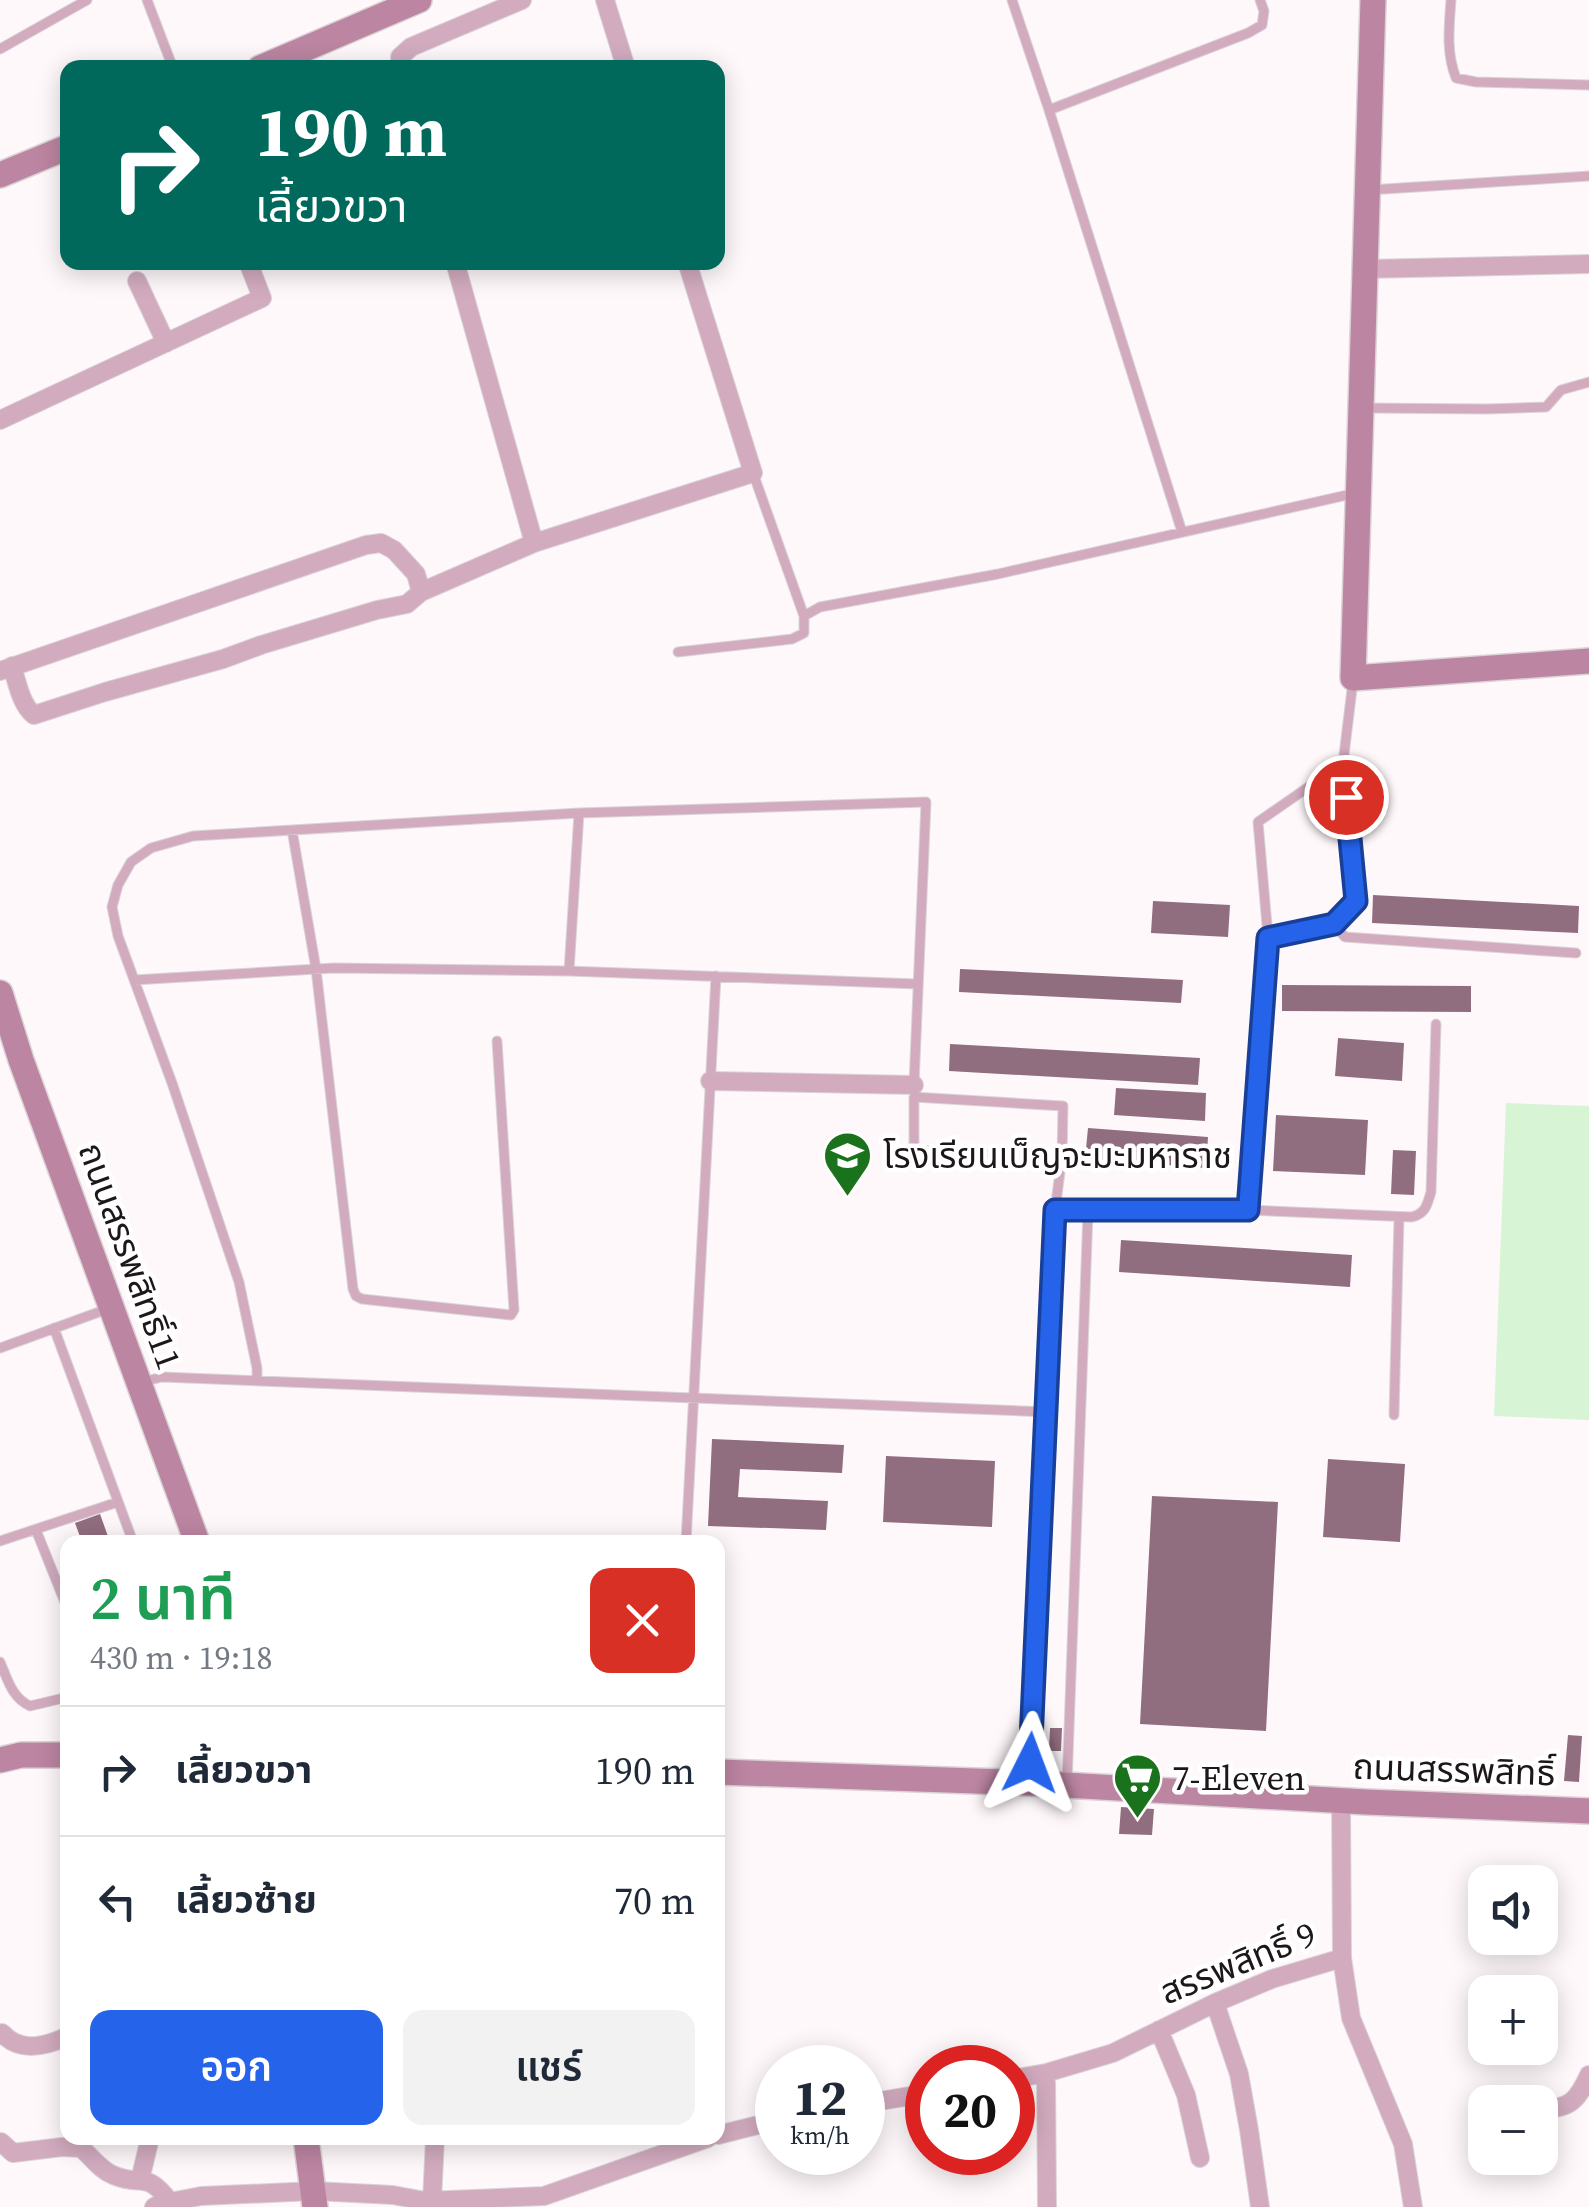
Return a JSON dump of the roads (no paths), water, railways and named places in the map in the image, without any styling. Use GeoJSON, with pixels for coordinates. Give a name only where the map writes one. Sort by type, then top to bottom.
{"type":"FeatureCollection","features":[{"type":"Feature","properties":{"kind":"street"},"geometry":{"type":"LineString","coordinates":[[279,60],[419,0]]}},
{"type":"Feature","properties":{"kind":"street"},"geometry":{"type":"LineString","coordinates":[[400,60],[411,46],[522,0]]}},
{"type":"Feature","properties":{"kind":"street"},"geometry":{"type":"LineString","coordinates":[[605,0],[624,60]]}},
{"type":"Feature","properties":{"kind":"street"},"geometry":{"type":"LineString","coordinates":[[1372,0],[1353,678],[1589,661]]}},
{"type":"Feature","properties":{"kind":"street"},"geometry":{"type":"LineString","coordinates":[[0,175],[60,151]]}},
{"type":"Feature","properties":{"kind":"street"},"geometry":{"type":"LineString","coordinates":[[1365,269],[1589,264]]}},
{"type":"Feature","properties":{"kind":"street"},"geometry":{"type":"LineString","coordinates":[[0,420],[262,298],[251,270]]}},
{"type":"Feature","properties":{"kind":"street"},"geometry":{"type":"LineString","coordinates":[[457,270],[534,543]]}},
{"type":"Feature","properties":{"kind":"street"},"geometry":{"type":"LineString","coordinates":[[421,592],[416,574],[394,550],[380,543],[366,545],[6,668],[28,711],[34,715],[224,660],[261,644],[406,604],[421,592],[534,543],[754,473],[691,270]]}},
{"type":"Feature","properties":{"kind":"street"},"geometry":{"type":"LineString","coordinates":[[137,281],[166,343]]}},
{"type":"Feature","properties":{"kind":"street","name":"ถนนสรรพสิทธิ์11"},"geometry":{"type":"LineString","coordinates":[[0,993],[194,1535]]}},
{"type":"Feature","properties":{"kind":"street"},"geometry":{"type":"LineString","coordinates":[[710,1081],[914,1091]]}},
{"type":"Feature","properties":{"kind":"street"},"geometry":{"type":"LineString","coordinates":[[7,1755],[60,1755]]}},
{"type":"Feature","properties":{"kind":"street","name":"ถนนสรรพสิทธิ์"},"geometry":{"type":"LineString","coordinates":[[725,1772],[1589,1811]]}},
{"type":"Feature","properties":{"kind":"street","name":"สรรพสิทธิ์ 9"},"geometry":{"type":"LineString","coordinates":[[1035,2075],[1113,2052],[1272,1979],[1342,1958],[1341,1801]]}},
{"type":"Feature","properties":{"kind":"street"},"geometry":{"type":"LineString","coordinates":[[1342,1958],[1351,2018],[1403,2144],[1413,2207]]}},
{"type":"Feature","properties":{"kind":"street"},"geometry":{"type":"LineString","coordinates":[[1215,2003],[1239,2074],[1260,2207]]}},
{"type":"Feature","properties":{"kind":"street"},"geometry":{"type":"LineString","coordinates":[[1159,2030],[1186,2095],[1200,2158]]}},
{"type":"Feature","properties":{"kind":"street"},"geometry":{"type":"LineString","coordinates":[[2,2033],[17,2045],[60,2040]]}},
{"type":"Feature","properties":{"kind":"street"},"geometry":{"type":"LineString","coordinates":[[1046,2073],[1047,2207]]}},
{"type":"Feature","properties":{"kind":"street"},"geometry":{"type":"LineString","coordinates":[[1558,2107],[1567,2106],[1578,2095],[1589,2075]]}},
{"type":"Feature","properties":{"kind":"street"},"geometry":{"type":"LineString","coordinates":[[725,2133],[755,2126]]}},
{"type":"Feature","properties":{"kind":"street"},"geometry":{"type":"LineString","coordinates":[[1,2142],[13,2153],[80,2148],[112,2175],[155,2184],[162,2204],[202,2196],[314,2199],[392,2195],[428,2203],[544,2196],[688,2145]]}},
{"type":"Feature","properties":{"kind":"street"},"geometry":{"type":"LineString","coordinates":[[140,2180],[148,2145]]}},
{"type":"Feature","properties":{"kind":"street"},"geometry":{"type":"LineString","coordinates":[[307,2145],[314,2199]]}},
{"type":"Feature","properties":{"kind":"street"},"geometry":{"type":"LineString","coordinates":[[428,2203],[433,2145]]}},
{"type":"Feature","properties":{"kind":"lane"},"geometry":{"type":"LineString","coordinates":[[0,49],[87,0]]}},
{"type":"Feature","properties":{"kind":"lane"},"geometry":{"type":"LineString","coordinates":[[147,0],[170,60]]}},
{"type":"Feature","properties":{"kind":"lane"},"geometry":{"type":"LineString","coordinates":[[1012,0],[1182,532]]}},
{"type":"Feature","properties":{"kind":"lane"},"geometry":{"type":"LineString","coordinates":[[1049,110],[1248,34],[1262,25],[1264,11],[1260,0]]}},
{"type":"Feature","properties":{"kind":"lane"},"geometry":{"type":"LineString","coordinates":[[1451,0],[1449,40],[1456,78],[1589,85]]}},
{"type":"Feature","properties":{"kind":"lane"},"geometry":{"type":"LineString","coordinates":[[1366,190],[1589,176]]}},
{"type":"Feature","properties":{"kind":"lane"},"geometry":{"type":"LineString","coordinates":[[1362,408],[1546,407],[1561,390],[1589,382]]}},
{"type":"Feature","properties":{"kind":"lane"},"geometry":{"type":"LineString","coordinates":[[678,652],[792,639],[804,633],[804,616],[754,473]]}},
{"type":"Feature","properties":{"kind":"lane"},"geometry":{"type":"LineString","coordinates":[[804,616],[820,607],[998,574],[1360,492]]}},
{"type":"Feature","properties":{"kind":"lane"},"geometry":{"type":"LineString","coordinates":[[1268,938],[1334,924],[1356,901],[1343,763],[1353,678]]}},
{"type":"Feature","properties":{"kind":"lane"},"geometry":{"type":"LineString","coordinates":[[1248,1210],[1268,938],[1258,822],[1343,763]]}},
{"type":"Feature","properties":{"kind":"lane"},"geometry":{"type":"LineString","coordinates":[[257,1381],[258,1368],[240,1282],[118,936],[112,907],[118,885],[132,862],[150,848],[193,836],[579,813],[926,802],[914,1150],[1062,1157]]}},
{"type":"Feature","properties":{"kind":"lane"},"geometry":{"type":"LineString","coordinates":[[569,971],[579,813]]}},
{"type":"Feature","properties":{"kind":"lane"},"geometry":{"type":"LineString","coordinates":[[292,830],[316,970],[356,1296],[511,1316],[514,1310],[497,1041]]}},
{"type":"Feature","properties":{"kind":"lane"},"geometry":{"type":"LineString","coordinates":[[1334,924],[1345,937],[1576,953]]}},
{"type":"Feature","properties":{"kind":"lane"},"geometry":{"type":"LineString","coordinates":[[134,980],[316,970],[569,971],[918,984]]}},
{"type":"Feature","properties":{"kind":"lane"},"geometry":{"type":"LineString","coordinates":[[686,1535],[716,976]]}},
{"type":"Feature","properties":{"kind":"lane"},"geometry":{"type":"LineString","coordinates":[[1055,1210],[1248,1210],[1412,1217],[1421,1214],[1431,1192],[1436,1024]]}},
{"type":"Feature","properties":{"kind":"lane"},"geometry":{"type":"LineString","coordinates":[[914,1091],[1063,1106],[1029,1783]]}},
{"type":"Feature","properties":{"kind":"lane"},"geometry":{"type":"LineString","coordinates":[[1067,1785],[1088,1212]]}},
{"type":"Feature","properties":{"kind":"lane"},"geometry":{"type":"LineString","coordinates":[[1394,1416],[1399,1216]]}},
{"type":"Feature","properties":{"kind":"lane"},"geometry":{"type":"LineString","coordinates":[[0,1348],[112,1308]]}},
{"type":"Feature","properties":{"kind":"lane"},"geometry":{"type":"LineString","coordinates":[[54,1328],[130,1535]]}},
{"type":"Feature","properties":{"kind":"lane"},"geometry":{"type":"LineString","coordinates":[[139,1382],[162,1378],[257,1381],[1047,1412]]}},
{"type":"Feature","properties":{"kind":"lane"},"geometry":{"type":"LineString","coordinates":[[0,1541],[118,1502]]}},
{"type":"Feature","properties":{"kind":"lane"},"geometry":{"type":"LineString","coordinates":[[36,1530],[60,1590]]}},
{"type":"Feature","properties":{"kind":"lane"},"geometry":{"type":"LineString","coordinates":[[0,1662],[20,1701],[30,1706],[60,1699]]}},
{"type":"Feature","properties":{"kind":"place","name":"โรงเรียนเบ็ญจะมะมหาราช"},"geometry":{"type":"Point","coordinates":[848,1198]}},
{"type":"Feature","properties":{"kind":"place","name":"7-Eleven"},"geometry":{"type":"Point","coordinates":[1137,1820]}}]}
